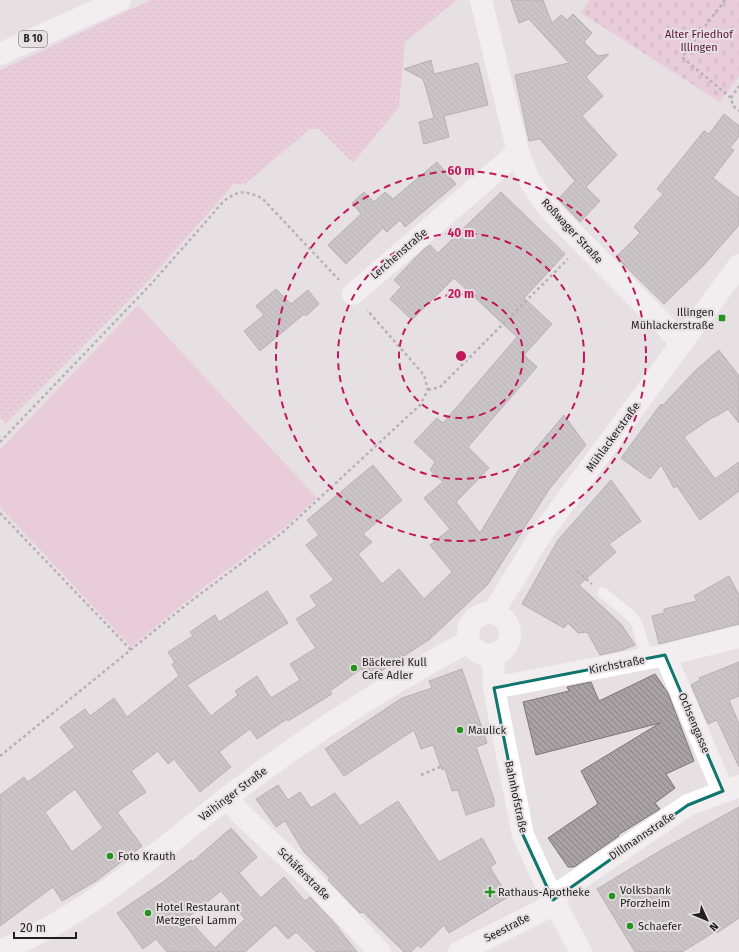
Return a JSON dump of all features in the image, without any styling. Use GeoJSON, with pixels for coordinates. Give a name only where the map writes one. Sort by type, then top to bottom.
{"type":"FeatureCollection","features":[{"type":"Feature","properties":{"kind":"street","name":"B 10"},"geometry":{"type":"LineString","coordinates":[[0,54],[120,0]]}},
{"type":"Feature","properties":{"kind":"street","name":"Roßwager Straße"},"geometry":{"type":"LineString","coordinates":[[481,0],[518,152],[528,178],[542,200],[583,244],[682,343]]}},
{"type":"Feature","properties":{"kind":"street","name":"Lerchenstraße"},"geometry":{"type":"LineString","coordinates":[[353,294],[518,152]]}},
{"type":"Feature","properties":{"kind":"street","name":"Mühlackerstraße"},"geometry":{"type":"LineString","coordinates":[[493,613],[538,539],[739,266]]}},
{"type":"Feature","properties":{"kind":"street"},"geometry":{"type":"LineString","coordinates":[[493,613],[504,618],[509,625],[511,633],[510,642],[505,649],[493,655],[481,654],[474,650],[469,641],[469,626],[473,619],[480,614],[493,613]]}},
{"type":"Feature","properties":{"kind":"street","name":"Kirchstraße"},"geometry":{"type":"LineString","coordinates":[[494,688],[656,657],[739,637]]}},
{"type":"Feature","properties":{"kind":"street","name":"Vaihinger Straße"},"geometry":{"type":"LineString","coordinates":[[0,952],[38,933],[110,888],[265,769],[420,667],[469,641]]}},
{"type":"Feature","properties":{"kind":"street","name":"Bahnhofstraße"},"geometry":{"type":"LineString","coordinates":[[493,655],[494,688],[524,835],[553,900],[581,952]]}},
{"type":"Feature","properties":{"kind":"street","name":"Ochsengasse"},"geometry":{"type":"LineString","coordinates":[[656,657],[731,789]]}},
{"type":"Feature","properties":{"kind":"street","name":"Dillmannstraße"},"geometry":{"type":"LineString","coordinates":[[553,900],[564,889],[688,805],[731,789]]}},
{"type":"Feature","properties":{"kind":"street","name":"Schäferstraße"},"geometry":{"type":"LineString","coordinates":[[227,798],[241,814],[309,878],[380,952]]}},
{"type":"Feature","properties":{"kind":"street","name":"Seestraße"},"geometry":{"type":"LineString","coordinates":[[459,952],[542,910],[553,900]]}},
{"type":"Feature","properties":{"kind":"lane","name":"Ochsengasse"},"geometry":{"type":"LineString","coordinates":[[603,593],[630,615],[636,622],[656,657]]}},
{"type":"Feature","properties":{"kind":"path"},"geometry":{"type":"LineString","coordinates":[[724,0],[682,57],[730,98],[733,106],[739,111]]}},
{"type":"Feature","properties":{"kind":"path"},"geometry":{"type":"LineString","coordinates":[[730,98],[739,86]]}},
{"type":"Feature","properties":{"kind":"path"},"geometry":{"type":"LineString","coordinates":[[0,442],[152,283],[223,202],[232,195],[246,192],[262,198],[353,294],[424,375],[428,390],[420,405],[283,532],[192,600],[0,756]]}},
{"type":"Feature","properties":{"kind":"path"},"geometry":{"type":"LineString","coordinates":[[428,390],[440,387],[583,244]]}},
{"type":"Feature","properties":{"kind":"path"},"geometry":{"type":"LineString","coordinates":[[0,513],[131,650]]}},
{"type":"Feature","properties":{"kind":"path"},"geometry":{"type":"LineString","coordinates":[[421,775],[440,767]]}},
{"type":"Feature","properties":{"kind":"highlighted area"},"geometry":{"type":"Polygon","coordinates":[[[665,655],[723,791],[688,805],[553,900],[523,835],[494,688],[665,655]]]}},
{"type":"Feature","properties":{"kind":"green space"},"geometry":{"type":"Polygon","coordinates":[[[151,0],[457,0],[405,42],[399,107],[353,163],[319,129],[310,129],[245,184],[234,184],[148,281],[6,423],[0,417],[0,70],[151,0]]]}},
{"type":"Feature","properties":{"kind":"green space","name":"Alter Friedhof Illingen"},"geometry":{"type":"Polygon","coordinates":[[[590,0],[739,0],[739,76],[720,102],[581,13],[590,0]]]}},
{"type":"Feature","properties":{"kind":"green space"},"geometry":{"type":"Polygon","coordinates":[[[138,305],[317,498],[285,527],[204,587],[131,647],[0,507],[0,450],[138,305]]]}},
{"type":"Feature","properties":{"kind":"building"},"geometry":{"type":"Polygon","coordinates":[[[511,0],[543,0],[552,23],[561,15],[567,20],[573,14],[592,33],[584,42],[598,56],[609,54],[586,77],[603,96],[582,116],[617,155],[586,187],[600,201],[580,222],[558,199],[575,181],[540,139],[529,141],[515,75],[569,63],[529,19],[519,23],[511,0]]]}},
{"type":"Feature","properties":{"kind":"building"},"geometry":{"type":"Polygon","coordinates":[[[431,60],[434,74],[478,63],[488,105],[444,116],[449,137],[424,144],[419,122],[434,118],[423,79],[404,69],[431,60]]]}},
{"type":"Feature","properties":{"kind":"building"},"geometry":{"type":"Polygon","coordinates":[[[724,114],[739,126],[739,136],[730,148],[734,150],[713,178],[739,198],[739,225],[704,265],[664,304],[616,257],[640,233],[634,227],[663,194],[657,189],[704,131],[709,134],[724,114]]]}},
{"type":"Feature","properties":{"kind":"building"},"geometry":{"type":"Polygon","coordinates":[[[437,162],[456,184],[405,227],[400,220],[387,232],[383,228],[346,264],[328,245],[361,214],[352,203],[364,192],[374,202],[385,192],[393,199],[437,162]]]}},
{"type":"Feature","properties":{"kind":"building"},"geometry":{"type":"Polygon","coordinates":[[[501,192],[565,254],[524,298],[552,324],[524,355],[537,367],[468,447],[489,468],[456,502],[480,533],[521,466],[564,415],[586,445],[550,488],[488,584],[430,639],[369,679],[361,669],[330,691],[332,694],[288,721],[287,719],[257,739],[250,729],[219,752],[231,767],[200,792],[174,759],[168,764],[158,751],[131,771],[146,792],[117,812],[142,846],[96,881],[62,901],[53,887],[0,926],[0,795],[24,777],[28,782],[75,747],[60,727],[85,709],[90,716],[114,698],[127,717],[179,676],[172,664],[175,663],[168,652],[193,636],[190,632],[215,615],[219,622],[267,591],[288,623],[187,685],[211,716],[238,695],[235,691],[257,676],[271,698],[300,680],[290,664],[316,648],[296,619],[317,606],[310,596],[334,580],[306,545],[319,535],[307,520],[373,465],[402,500],[363,534],[372,542],[358,554],[382,584],[399,569],[424,599],[452,572],[430,545],[450,529],[424,498],[443,482],[430,470],[435,462],[414,442],[437,418],[443,423],[517,337],[454,278],[412,320],[390,299],[401,287],[394,280],[424,249],[430,245],[438,253],[501,192]],[[75,789],[45,812],[72,852],[103,828],[75,789]]]}},
{"type":"Feature","properties":{"kind":"building"},"geometry":{"type":"Polygon","coordinates":[[[276,289],[291,304],[308,290],[319,304],[306,316],[304,314],[260,351],[244,331],[264,315],[256,306],[276,289]]]}},
{"type":"Feature","properties":{"kind":"building"},"geometry":{"type":"Polygon","coordinates":[[[719,350],[739,376],[739,423],[728,409],[713,417],[684,437],[715,479],[739,462],[739,491],[700,520],[677,486],[674,488],[661,465],[650,479],[621,458],[661,404],[662,406],[696,370],[719,350]]]}},
{"type":"Feature","properties":{"kind":"building"},"geometry":{"type":"Polygon","coordinates":[[[611,480],[641,521],[609,544],[616,552],[579,585],[621,624],[635,645],[622,650],[600,655],[587,632],[578,633],[568,623],[564,628],[522,604],[558,540],[611,480]]]}},
{"type":"Feature","properties":{"kind":"building"},"geometry":{"type":"Polygon","coordinates":[[[729,576],[739,595],[739,624],[659,644],[652,616],[664,613],[664,609],[697,601],[694,596],[729,576]]]}},
{"type":"Feature","properties":{"kind":"building"},"geometry":{"type":"Polygon","coordinates":[[[739,662],[739,696],[729,700],[739,724],[739,767],[717,720],[708,724],[691,685],[700,680],[699,678],[739,662]]]}},
{"type":"Feature","properties":{"kind":"building"},"geometry":{"type":"Polygon","coordinates":[[[462,669],[487,743],[476,747],[494,799],[494,806],[466,815],[458,790],[452,791],[445,769],[442,770],[433,745],[421,749],[414,730],[344,776],[325,749],[402,698],[432,688],[429,681],[462,669]]]}},
{"type":"Feature","properties":{"kind":"building"},"geometry":{"type":"Polygon","coordinates":[[[655,674],[668,693],[694,761],[666,774],[675,788],[655,803],[660,809],[618,835],[619,836],[574,867],[568,867],[548,838],[598,804],[581,771],[660,723],[536,755],[523,702],[569,691],[567,687],[591,682],[599,701],[655,674]]]}},
{"type":"Feature","properties":{"kind":"building"},"geometry":{"type":"Polygon","coordinates":[[[278,785],[288,800],[300,792],[311,808],[335,793],[360,826],[398,801],[439,862],[482,838],[496,863],[490,867],[508,897],[449,933],[444,925],[421,948],[418,945],[411,952],[404,952],[363,912],[360,913],[328,880],[330,878],[304,852],[285,821],[276,827],[256,799],[278,785]]]}},
{"type":"Feature","properties":{"kind":"building"},"geometry":{"type":"Polygon","coordinates":[[[739,807],[739,918],[717,933],[716,931],[682,952],[635,952],[597,889],[663,849],[739,807]]]}},
{"type":"Feature","properties":{"kind":"building"},"geometry":{"type":"Polygon","coordinates":[[[231,828],[257,857],[239,873],[261,898],[284,877],[305,901],[310,897],[339,928],[357,952],[316,952],[296,932],[288,939],[275,925],[245,952],[167,952],[156,939],[143,949],[117,913],[163,882],[191,860],[192,862],[231,828]],[[221,891],[187,918],[215,948],[245,919],[221,891]]]}},
{"type":"Feature","properties":{"kind":"place","name":"Illingen Mühlackerstraße"},"geometry":{"type":"Point","coordinates":[722,318]}},
{"type":"Feature","properties":{"kind":"place","name":"Bäckerei Kull Cafe Adler"},"geometry":{"type":"Point","coordinates":[354,668]}},
{"type":"Feature","properties":{"kind":"place","name":"Maulick"},"geometry":{"type":"Point","coordinates":[460,730]}},
{"type":"Feature","properties":{"kind":"place","name":"Foto Krauth"},"geometry":{"type":"Point","coordinates":[110,856]}},
{"type":"Feature","properties":{"kind":"place","name":"Rathaus-Apotheke"},"geometry":{"type":"Point","coordinates":[490,892]}},
{"type":"Feature","properties":{"kind":"place","name":"Volksbank Pforzheim"},"geometry":{"type":"Point","coordinates":[612,896]}},
{"type":"Feature","properties":{"kind":"place","name":"Hotel Restaurant Metzgerei Lamm"},"geometry":{"type":"Point","coordinates":[148,913]}},
{"type":"Feature","properties":{"kind":"place","name":"Schaefer"},"geometry":{"type":"Point","coordinates":[630,926]}}]}
